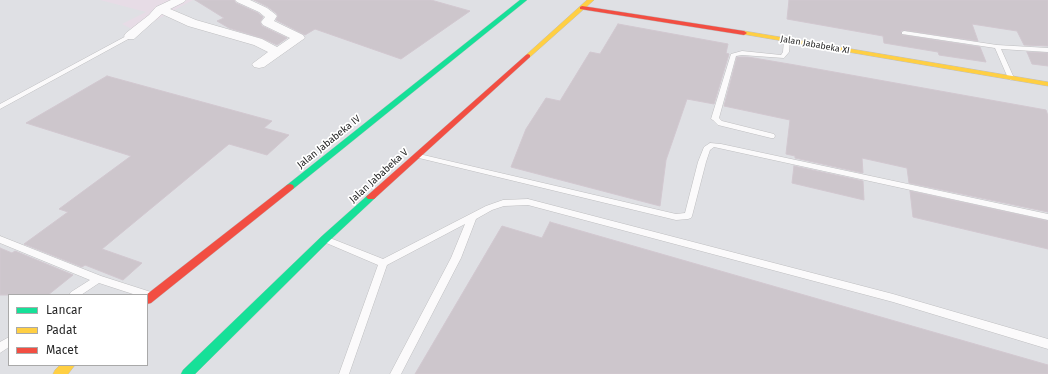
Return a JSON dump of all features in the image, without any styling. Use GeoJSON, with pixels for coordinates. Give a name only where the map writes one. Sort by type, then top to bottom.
{"type":"FeatureCollection","features":[{"type":"Feature","properties":{"kind":"street"},"geometry":{"type":"LineString","coordinates":[[130,36],[153,17],[160,9],[180,0]]}},
{"type":"Feature","properties":{"kind":"street"},"geometry":{"type":"LineString","coordinates":[[241,0],[263,10],[271,16],[267,22],[298,37],[298,39],[258,64]]}},
{"type":"Feature","properties":{"kind":"street","name":"Jalan Jababeka IV"},"geometry":{"type":"LineString","coordinates":[[150,298],[524,0]]}},
{"type":"Feature","properties":{"kind":"street","name":"Jalan Jababeka V"},"geometry":{"type":"LineString","coordinates":[[187,374],[325,239],[591,0]]}},
{"type":"Feature","properties":{"kind":"street","name":"Jalan Jababeka XI"},"geometry":{"type":"LineString","coordinates":[[582,8],[787,40],[1048,84]]}},
{"type":"Feature","properties":{"kind":"street"},"geometry":{"type":"LineString","coordinates":[[160,9],[192,23],[258,42],[277,52]]}},
{"type":"Feature","properties":{"kind":"street"},"geometry":{"type":"LineString","coordinates":[[59,374],[68,366]]}},
{"type":"Feature","properties":{"kind":"lane"},"geometry":{"type":"LineString","coordinates":[[904,33],[997,47],[1048,50]]}},
{"type":"Feature","properties":{"kind":"lane"},"geometry":{"type":"LineString","coordinates":[[0,107],[130,36]]}},
{"type":"Feature","properties":{"kind":"lane"},"geometry":{"type":"LineString","coordinates":[[771,136],[720,123],[716,119],[733,55],[742,53],[782,57],[786,52],[787,40]]}},
{"type":"Feature","properties":{"kind":"lane"},"geometry":{"type":"LineString","coordinates":[[997,47],[1011,78]]}},
{"type":"Feature","properties":{"kind":"lane"},"geometry":{"type":"LineString","coordinates":[[419,156],[676,217],[688,216],[702,162],[707,149],[713,145],[1048,217]]}},
{"type":"Feature","properties":{"kind":"lane"},"geometry":{"type":"LineString","coordinates":[[344,374],[383,263],[489,208],[503,204],[528,202],[893,298],[1048,344]]}},
{"type":"Feature","properties":{"kind":"lane"},"geometry":{"type":"LineString","coordinates":[[395,374],[456,258],[472,217]]}},
{"type":"Feature","properties":{"kind":"lane"},"geometry":{"type":"LineString","coordinates":[[0,238],[98,279],[139,294]]}},
{"type":"Feature","properties":{"kind":"lane"},"geometry":{"type":"LineString","coordinates":[[325,239],[383,263]]}},
{"type":"Feature","properties":{"kind":"lane"},"geometry":{"type":"LineString","coordinates":[[76,294],[98,279]]}},
{"type":"Feature","properties":{"kind":"lane"},"geometry":{"type":"LineString","coordinates":[[0,348],[8,342]]}},
{"type":"Feature","properties":{"kind":"shaded area"},"geometry":{"type":"Polygon","coordinates":[[[0,0],[100,0],[146,12],[122,24],[136,31],[193,0],[1048,0],[1048,374],[0,374],[0,0]]]}},
{"type":"Feature","properties":{"kind":"building"},"geometry":{"type":"Polygon","coordinates":[[[195,0],[234,0],[236,3],[258,13],[263,17],[260,22],[262,26],[287,38],[277,45],[262,38],[229,28],[217,21],[224,18],[195,0]]]}},
{"type":"Feature","properties":{"kind":"building"},"geometry":{"type":"Polygon","coordinates":[[[254,0],[431,0],[470,11],[401,59],[315,29],[305,35],[276,20],[278,16],[276,13],[254,0]]]}},
{"type":"Feature","properties":{"kind":"building"},"geometry":{"type":"Polygon","coordinates":[[[789,0],[1048,0],[1048,46],[1024,45],[1017,31],[972,24],[978,41],[904,30],[901,31],[902,35],[980,47],[986,62],[939,55],[938,52],[884,43],[883,36],[787,19],[789,0]]]}},
{"type":"Feature","properties":{"kind":"building"},"geometry":{"type":"Polygon","coordinates":[[[618,24],[728,44],[726,53],[729,54],[714,104],[687,99],[666,160],[660,206],[511,167],[526,129],[546,98],[560,101],[590,52],[600,54],[618,24]]]}},
{"type":"Feature","properties":{"kind":"building"},"geometry":{"type":"Polygon","coordinates":[[[1027,52],[1048,53],[1048,66],[1032,64],[1027,52]]]}},
{"type":"Feature","properties":{"kind":"building"},"geometry":{"type":"Polygon","coordinates":[[[737,57],[748,57],[795,65],[1046,110],[1048,116],[1048,212],[909,183],[907,168],[862,158],[863,173],[795,158],[795,156],[786,154],[790,120],[724,106],[737,57]]]}},
{"type":"Feature","properties":{"kind":"building"},"geometry":{"type":"Polygon","coordinates":[[[107,76],[272,121],[264,128],[289,135],[267,155],[229,144],[102,249],[142,263],[123,280],[85,265],[82,267],[24,244],[68,212],[59,209],[131,156],[26,123],[107,76]]]}},
{"type":"Feature","properties":{"kind":"building"},"geometry":{"type":"Polygon","coordinates":[[[794,166],[863,181],[864,200],[792,183],[794,166]]]}},
{"type":"Feature","properties":{"kind":"building"},"geometry":{"type":"Polygon","coordinates":[[[910,191],[1048,221],[1048,249],[913,217],[910,191]]]}},
{"type":"Feature","properties":{"kind":"building"},"geometry":{"type":"Polygon","coordinates":[[[550,222],[1048,365],[1048,374],[415,374],[502,226],[542,238],[550,222]]]}},
{"type":"Feature","properties":{"kind":"building"},"geometry":{"type":"Polygon","coordinates":[[[0,248],[12,253],[15,251],[73,275],[49,294],[0,295],[0,248]]]}},
{"type":"Feature","properties":{"kind":"traffic: fast"},"geometry":{"type":"LineString","coordinates":[[290,187],[524,0]]}},
{"type":"Feature","properties":{"kind":"traffic: fast"},"geometry":{"type":"LineString","coordinates":[[187,374],[325,239],[371,197]]}},
{"type":"Feature","properties":{"kind":"traffic: slow"},"geometry":{"type":"LineString","coordinates":[[528,56],[591,0]]}},
{"type":"Feature","properties":{"kind":"traffic: slow"},"geometry":{"type":"LineString","coordinates":[[744,33],[1048,84]]}},
{"type":"Feature","properties":{"kind":"traffic: slow"},"geometry":{"type":"LineString","coordinates":[[59,374],[68,366]]}},
{"type":"Feature","properties":{"kind":"traffic: jam"},"geometry":{"type":"LineString","coordinates":[[582,8],[744,33]]}},
{"type":"Feature","properties":{"kind":"traffic: jam"},"geometry":{"type":"LineString","coordinates":[[371,197],[528,56]]}},
{"type":"Feature","properties":{"kind":"traffic: jam"},"geometry":{"type":"LineString","coordinates":[[148,299],[290,187]]}}]}
